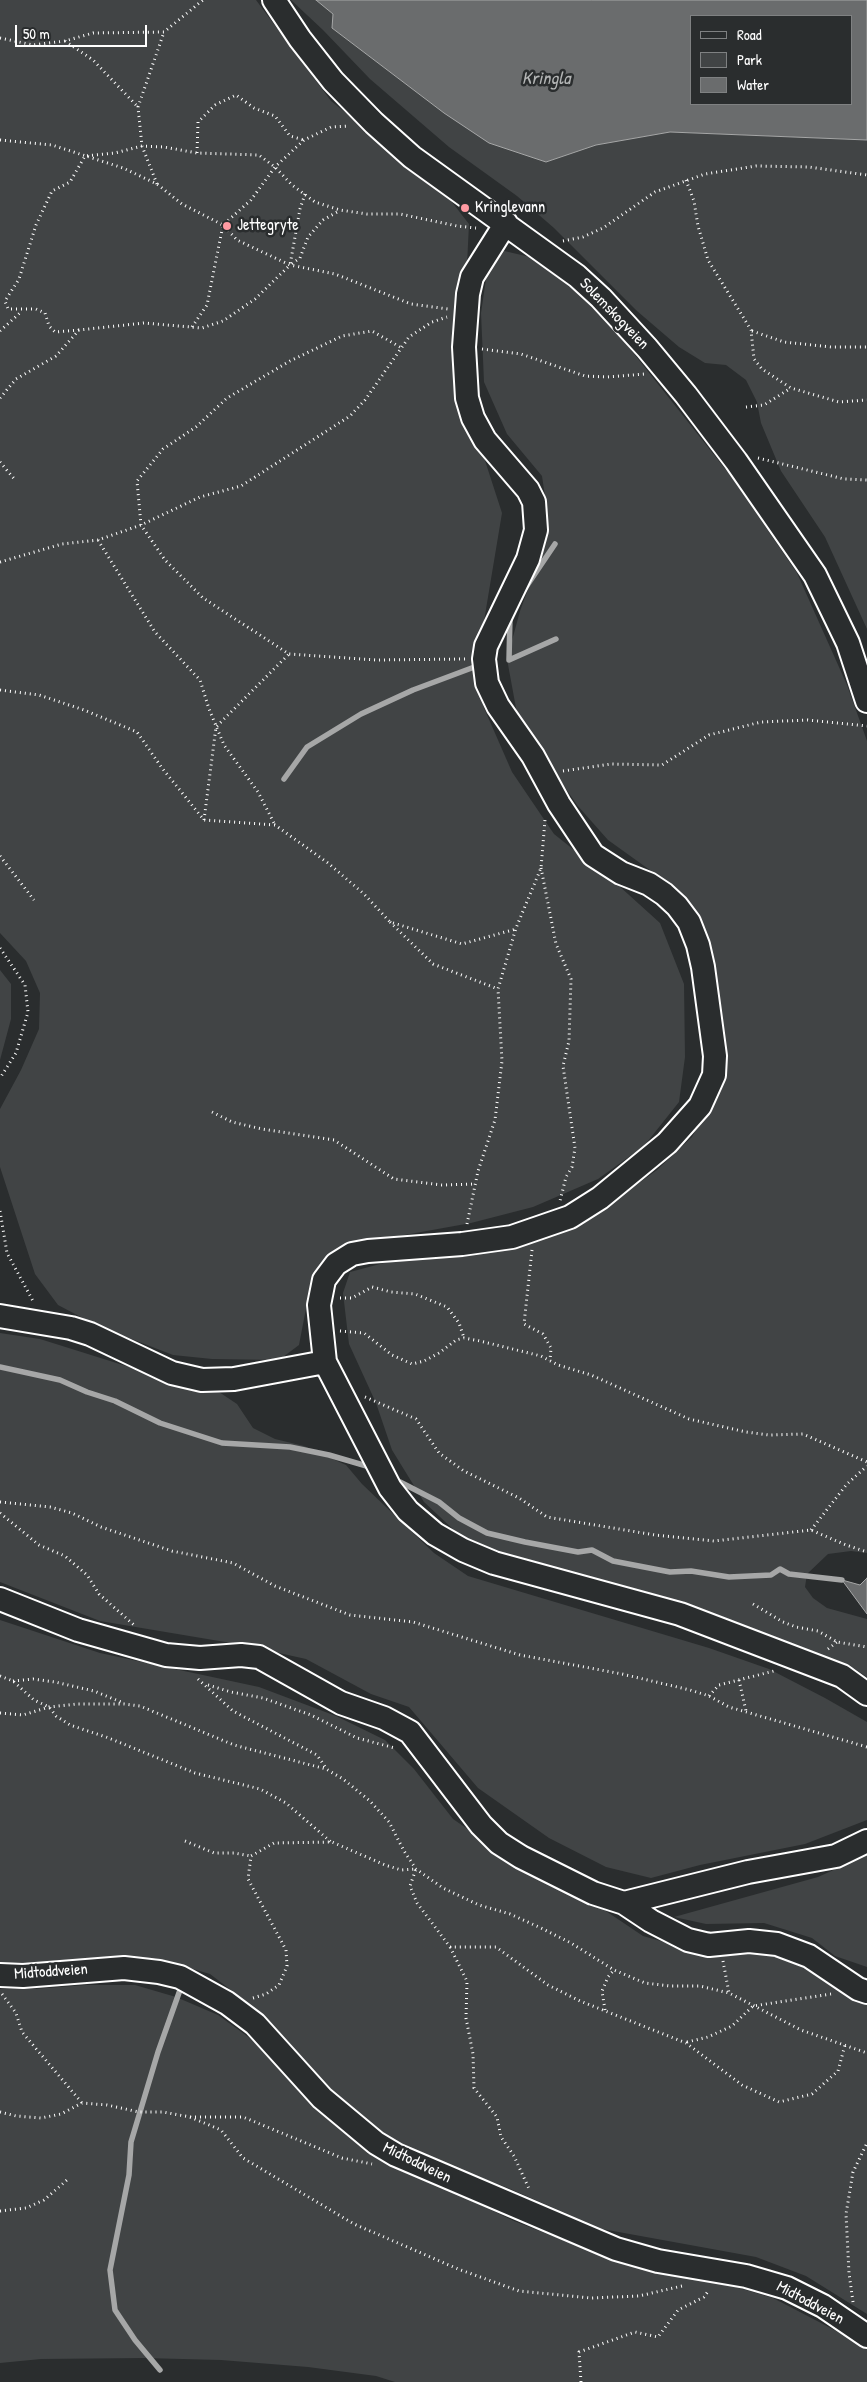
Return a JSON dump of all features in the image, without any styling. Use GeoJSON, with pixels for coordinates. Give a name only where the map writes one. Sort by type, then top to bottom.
{"type":"FeatureCollection","features":[{"type":"Feature","properties":{"kind":"street","name":"Solemskogveien"},"geometry":{"type":"LineString","coordinates":[[274,0],[300,39],[332,80],[374,123],[412,156],[538,246],[601,298],[711,420],[727,450],[798,549],[824,590],[848,643],[867,701]]}},
{"type":"Feature","properties":{"kind":"street"},"geometry":{"type":"LineString","coordinates":[[506,223],[472,277],[466,311],[464,347],[467,398],[473,418],[485,440],[528,490],[534,502],[536,530],[528,559],[491,635],[484,659],[486,678],[495,700],[534,756],[559,804],[593,855],[621,873],[649,884],[664,894],[677,906],[689,922],[698,945],[703,967],[715,1056],[711,1085],[700,1106],[666,1143],[600,1198],[570,1218],[512,1237],[462,1244],[368,1251],[352,1254],[336,1264],[324,1280],[320,1298],[324,1354],[337,1385],[390,1488],[408,1511],[435,1534],[494,1563],[680,1614],[842,1676],[867,1694]]}},
{"type":"Feature","properties":{"kind":"street"},"geometry":{"type":"LineString","coordinates":[[0,1316],[43,1322],[90,1334],[172,1373],[202,1380],[234,1380],[324,1354]]}},
{"type":"Feature","properties":{"kind":"street"},"geometry":{"type":"LineString","coordinates":[[0,1599],[78,1630],[166,1655],[200,1658],[241,1654],[259,1657],[341,1703],[384,1718],[410,1732],[480,1826],[499,1843],[522,1857],[593,1893],[624,1904],[688,1940],[701,1944],[760,1941],[792,1949],[809,1956],[863,1990]]}},
{"type":"Feature","properties":{"kind":"street"},"geometry":{"type":"LineString","coordinates":[[624,1904],[748,1872],[836,1856],[867,1840]]}},
{"type":"Feature","properties":{"kind":"street","name":"Midtoddveien"},"geometry":{"type":"LineString","coordinates":[[4,1982],[91,1970],[141,1969],[180,1977],[227,2003],[255,2024],[322,2098],[376,2142],[417,2166],[616,2249],[658,2261],[746,2276],[787,2288],[823,2306],[862,2333]]}},
{"type":"Feature","properties":{"kind":"path"},"geometry":{"type":"LineString","coordinates":[[157,184],[142,146],[138,107],[164,32],[203,0]]}},
{"type":"Feature","properties":{"kind":"path"},"geometry":{"type":"LineString","coordinates":[[0,38],[34,44],[65,41],[94,33],[164,32]]}},
{"type":"Feature","properties":{"kind":"path"},"geometry":{"type":"LineString","coordinates":[[65,41],[93,60],[138,107]]}},
{"type":"Feature","properties":{"kind":"path"},"geometry":{"type":"LineString","coordinates":[[198,153],[198,122],[215,105],[236,94],[254,108],[275,116],[290,136],[304,140]]}},
{"type":"Feature","properties":{"kind":"path"},"geometry":{"type":"LineString","coordinates":[[192,327],[208,305],[223,225],[251,200],[275,166],[304,140],[331,127],[374,123]]}},
{"type":"Feature","properties":{"kind":"path"},"geometry":{"type":"LineString","coordinates":[[0,140],[52,145],[123,168],[157,184],[182,204],[223,225],[237,240],[290,265],[335,274],[411,304],[466,311]]}},
{"type":"Feature","properties":{"kind":"path"},"geometry":{"type":"LineString","coordinates":[[85,156],[115,153],[142,146],[164,147],[198,153],[260,155],[275,166],[292,185],[315,202],[340,210],[367,214],[400,214],[456,226],[481,229],[506,223]]}},
{"type":"Feature","properties":{"kind":"path"},"geometry":{"type":"LineString","coordinates":[[85,156],[70,182],[52,191],[36,225],[19,280],[5,301],[8,309],[36,309],[45,313],[49,326],[55,332],[144,323],[202,328],[223,321],[255,299],[290,265],[300,258],[308,237],[323,220],[340,210]]}},
{"type":"Feature","properties":{"kind":"path"},"geometry":{"type":"LineString","coordinates":[[538,246],[590,234],[603,228],[655,192],[686,180],[756,166],[808,167],[867,175]]}},
{"type":"Feature","properties":{"kind":"path"},"geometry":{"type":"LineString","coordinates":[[686,180],[694,201],[698,226],[708,260],[751,330],[754,359],[762,369],[791,388],[839,402],[867,400]]}},
{"type":"Feature","properties":{"kind":"path"},"geometry":{"type":"LineString","coordinates":[[290,265],[300,209],[305,194]]}},
{"type":"Feature","properties":{"kind":"path"},"geometry":{"type":"LineString","coordinates":[[0,331],[23,310]]}},
{"type":"Feature","properties":{"kind":"path"},"geometry":{"type":"LineString","coordinates":[[0,562],[62,544],[98,540],[141,525],[200,497],[241,486],[350,416],[365,400],[400,347],[409,337],[432,322],[466,311]]}},
{"type":"Feature","properties":{"kind":"path"},"geometry":{"type":"LineString","coordinates":[[0,398],[16,379],[56,356],[80,330]]}},
{"type":"Feature","properties":{"kind":"path"},"geometry":{"type":"LineString","coordinates":[[751,330],[784,342],[831,347],[867,347]]}},
{"type":"Feature","properties":{"kind":"path"},"geometry":{"type":"LineString","coordinates":[[400,347],[372,331],[342,336],[290,361],[227,398],[196,427],[163,449],[137,481],[141,525],[165,560],[203,598],[288,654],[376,660],[484,659]]}},
{"type":"Feature","properties":{"kind":"path"},"geometry":{"type":"LineString","coordinates":[[464,347],[521,354],[585,376],[607,378],[667,372]]}},
{"type":"Feature","properties":{"kind":"path"},"geometry":{"type":"LineString","coordinates":[[746,407],[764,405],[791,388]]}},
{"type":"Feature","properties":{"kind":"path"},"geometry":{"type":"LineString","coordinates":[[727,450],[844,479],[867,480]]}},
{"type":"Feature","properties":{"kind":"path"},"geometry":{"type":"LineString","coordinates":[[0,462],[16,481]]}},
{"type":"Feature","properties":{"kind":"path"},"geometry":{"type":"LineString","coordinates":[[98,540],[155,632],[200,680],[224,745],[258,792],[275,825],[343,875],[433,964],[498,989]]}},
{"type":"Feature","properties":{"kind":"path"},"geometry":{"type":"LineString","coordinates":[[204,820],[216,727],[288,654]]}},
{"type":"Feature","properties":{"kind":"path"},"geometry":{"type":"LineString","coordinates":[[0,690],[39,696],[84,710],[137,732],[162,768],[204,820],[275,825]]}},
{"type":"Feature","properties":{"kind":"path"},"geometry":{"type":"LineString","coordinates":[[550,1361],[551,1348],[543,1334],[524,1324],[542,1228],[549,1213],[560,1201],[566,1177],[572,1167],[575,1142],[570,1121],[563,1066],[569,1041],[571,979],[556,944],[541,868],[548,784],[565,770],[611,764],[662,765],[709,734],[761,722],[808,720],[867,726]]}},
{"type":"Feature","properties":{"kind":"path"},"geometry":{"type":"LineString","coordinates":[[0,856],[34,900]]}},
{"type":"Feature","properties":{"kind":"path"},"geometry":{"type":"LineString","coordinates":[[462,1244],[478,1171],[495,1120],[502,1062],[498,989],[516,928],[541,868]]}},
{"type":"Feature","properties":{"kind":"path"},"geometry":{"type":"LineString","coordinates":[[390,922],[462,944],[516,928]]}},
{"type":"Feature","properties":{"kind":"path"},"geometry":{"type":"LineString","coordinates":[[0,949],[25,985],[28,1012],[16,1053],[0,1078]]}},
{"type":"Feature","properties":{"kind":"path"},"geometry":{"type":"LineString","coordinates":[[212,1112],[232,1122],[262,1129],[334,1140],[394,1179],[442,1185],[476,1184]]}},
{"type":"Feature","properties":{"kind":"path"},"geometry":{"type":"LineString","coordinates":[[0,1211],[7,1253],[43,1322]]}},
{"type":"Feature","properties":{"kind":"path"},"geometry":{"type":"LineString","coordinates":[[320,1298],[352,1298],[372,1287],[391,1292],[415,1294],[447,1307],[459,1323],[464,1338]]}},
{"type":"Feature","properties":{"kind":"path"},"geometry":{"type":"LineString","coordinates":[[324,1354],[340,1330],[364,1333],[392,1355],[412,1364],[424,1361],[456,1340],[464,1338],[541,1356],[550,1361],[591,1374],[689,1419],[746,1432],[769,1435],[803,1434],[867,1464],[847,1484],[811,1530]]}},
{"type":"Feature","properties":{"kind":"path"},"geometry":{"type":"LineString","coordinates":[[337,1385],[416,1419],[439,1453],[464,1471],[518,1498],[546,1517],[654,1535],[714,1541],[811,1530],[867,1552]]}},
{"type":"Feature","properties":{"kind":"path"},"geometry":{"type":"LineString","coordinates":[[0,1502],[50,1507],[72,1513],[102,1527],[172,1551],[233,1562],[275,1586],[350,1615],[413,1622],[520,1655],[648,1679],[709,1696],[729,1707],[834,1739],[867,1747]]}},
{"type":"Feature","properties":{"kind":"path"},"geometry":{"type":"LineString","coordinates":[[0,1513],[40,1545],[65,1556],[87,1574],[99,1594],[139,1630]]}},
{"type":"Feature","properties":{"kind":"path"},"geometry":{"type":"LineString","coordinates":[[752,1604],[783,1622],[796,1627],[818,1630],[837,1642],[867,1647]]}},
{"type":"Feature","properties":{"kind":"path"},"geometry":{"type":"LineString","coordinates":[[0,1676],[13,1681],[34,1700],[49,1707],[56,1716],[70,1725],[106,1737],[195,1773],[260,1789],[286,1803],[332,1842],[385,1865],[402,1870],[416,1869]]}},
{"type":"Feature","properties":{"kind":"path"},"geometry":{"type":"LineString","coordinates":[[13,1681],[33,1679],[55,1682],[94,1691],[124,1704]]}},
{"type":"Feature","properties":{"kind":"path"},"geometry":{"type":"LineString","coordinates":[[709,1696],[719,1685],[739,1680],[746,1711]]}},
{"type":"Feature","properties":{"kind":"path"},"geometry":{"type":"LineString","coordinates":[[326,1769],[317,1755],[233,1711],[205,1684],[230,1692],[263,1698],[311,1715],[358,1738],[405,1750],[431,1761]]}},
{"type":"Feature","properties":{"kind":"path"},"geometry":{"type":"LineString","coordinates":[[0,1713],[23,1715],[49,1707],[78,1704],[140,1706],[234,1745],[326,1769],[343,1779],[389,1822],[416,1869],[443,1888],[479,1905],[510,1914],[540,1928],[571,1943],[614,1970],[645,1984],[700,1986],[729,1992],[808,2033],[867,2053]]}},
{"type":"Feature","properties":{"kind":"path"},"geometry":{"type":"LineString","coordinates":[[185,1841],[214,1853],[234,1853],[251,1856],[274,1843],[332,1842]]}},
{"type":"Feature","properties":{"kind":"path"},"geometry":{"type":"LineString","coordinates":[[227,2003],[266,1994],[279,1985],[287,1966],[286,1950],[248,1879],[251,1856]]}},
{"type":"Feature","properties":{"kind":"path"},"geometry":{"type":"LineString","coordinates":[[416,1869],[410,1886],[418,1903],[450,1947],[467,1981],[466,2018],[473,2054],[474,2088],[497,2117],[501,2137],[524,2175],[540,2217]]}},
{"type":"Feature","properties":{"kind":"path"},"geometry":{"type":"LineString","coordinates":[[720,1944],[729,1992]]}},
{"type":"Feature","properties":{"kind":"path"},"geometry":{"type":"LineString","coordinates":[[450,1947],[496,1947],[548,1985],[580,2001],[686,2043],[742,2085],[779,2102],[812,2094],[838,2071],[845,2045]]}},
{"type":"Feature","properties":{"kind":"path"},"geometry":{"type":"LineString","coordinates":[[605,2011],[602,1991],[608,1977],[614,1970]]}},
{"type":"Feature","properties":{"kind":"path"},"geometry":{"type":"LineString","coordinates":[[4,1982],[22,2032],[82,2104]]}},
{"type":"Feature","properties":{"kind":"path"},"geometry":{"type":"LineString","coordinates":[[686,2043],[708,2037],[732,2026],[753,2006],[830,1994],[843,1996],[863,1990]]}},
{"type":"Feature","properties":{"kind":"path"},"geometry":{"type":"LineString","coordinates":[[0,2112],[16,2116],[41,2118],[61,2114],[82,2104],[108,2104],[139,2112],[163,2112],[190,2117],[243,2117],[342,2158],[380,2166]]}},
{"type":"Feature","properties":{"kind":"path"},"geometry":{"type":"LineString","coordinates":[[190,2117],[221,2130],[243,2158],[354,2224],[458,2268],[519,2291],[591,2298],[639,2296],[687,2286]]}},
{"type":"Feature","properties":{"kind":"path"},"geometry":{"type":"LineString","coordinates":[[862,2333],[849,2273],[846,2214],[853,2172],[867,2143]]}},
{"type":"Feature","properties":{"kind":"path"},"geometry":{"type":"LineString","coordinates":[[0,2211],[26,2208],[44,2200],[66,2180]]}},
{"type":"Feature","properties":{"kind":"path"},"geometry":{"type":"LineString","coordinates":[[581,2382],[579,2352],[635,2332],[658,2336],[678,2310],[704,2297],[720,2272]]}},
{"type":"Feature","properties":{"kind":"green space"},"geometry":{"type":"Polygon","coordinates":[[[0,0],[256,0],[331,101],[441,188],[469,224],[467,265],[478,439],[502,513],[476,669],[484,708],[512,772],[554,834],[618,885],[660,923],[684,984],[685,1057],[679,1102],[644,1146],[598,1179],[533,1207],[471,1223],[388,1238],[348,1250],[319,1266],[308,1298],[299,1345],[279,1360],[212,1359],[173,1355],[98,1326],[58,1305],[35,1274],[0,1167],[0,1109],[21,1070],[39,1029],[40,993],[26,961],[0,933],[0,0]]]}},
{"type":"Feature","properties":{"kind":"green space"},"geometry":{"type":"Polygon","coordinates":[[[291,0],[316,0],[333,14],[333,29],[444,113],[546,162],[596,145],[670,132],[867,140],[867,629],[825,537],[781,471],[761,423],[757,402],[746,380],[726,365],[705,363],[679,347],[637,311],[554,228],[517,196],[449,147],[370,79],[291,0]]]}},
{"type":"Feature","properties":{"kind":"green space"},"geometry":{"type":"Polygon","coordinates":[[[500,250],[530,257],[597,307],[730,475],[797,573],[847,685],[867,741],[867,1553],[851,1551],[828,1554],[807,1574],[805,1587],[813,1598],[827,1608],[867,1619],[867,1677],[855,1669],[726,1619],[470,1545],[424,1502],[392,1450],[376,1403],[349,1344],[343,1293],[350,1272],[395,1260],[501,1250],[587,1220],[657,1170],[692,1137],[713,1098],[689,910],[654,873],[608,840],[577,805],[518,719],[507,659],[520,611],[542,551],[546,503],[542,476],[507,434],[484,382],[481,313],[487,272],[500,250]]]}},
{"type":"Feature","properties":{"kind":"green space"},"geometry":{"type":"Polygon","coordinates":[[[0,970],[11,984],[11,1019],[0,1060],[0,970]]]}},
{"type":"Feature","properties":{"kind":"green space"},"geometry":{"type":"Polygon","coordinates":[[[0,1333],[40,1339],[142,1371],[184,1387],[219,1392],[237,1404],[253,1428],[275,1439],[304,1446],[346,1465],[362,1484],[434,1553],[468,1576],[709,1648],[769,1669],[825,1698],[867,1722],[867,1820],[805,1844],[700,1865],[651,1878],[606,1867],[549,1838],[478,1788],[409,1707],[371,1694],[306,1659],[243,1645],[100,1621],[0,1582],[0,1333]]]}},
{"type":"Feature","properties":{"kind":"green space"},"geometry":{"type":"Polygon","coordinates":[[[0,1620],[100,1653],[259,1687],[336,1716],[385,1740],[414,1769],[453,1819],[529,1871],[588,1899],[643,1936],[682,1947],[779,1956],[867,2000],[867,2314],[806,2276],[756,2257],[602,2229],[508,2188],[435,2160],[396,2141],[350,2109],[317,2078],[288,2041],[244,2000],[210,1974],[155,1958],[0,1967],[0,1620]]]}},
{"type":"Feature","properties":{"kind":"green space"},"geometry":{"type":"Polygon","coordinates":[[[867,1855],[867,1967],[835,1956],[812,1938],[764,1923],[706,1924],[674,1917],[818,1877],[867,1855]]]}},
{"type":"Feature","properties":{"kind":"green space"},"geometry":{"type":"Polygon","coordinates":[[[86,1985],[135,1985],[176,1997],[218,2015],[247,2036],[383,2158],[514,2221],[630,2266],[709,2279],[773,2298],[867,2347],[867,2382],[395,2382],[376,2376],[308,2367],[221,2360],[144,2358],[41,2359],[0,2363],[0,1989],[34,1989],[86,1985]]]}},
{"type":"Feature","properties":{"kind":"water","name":"Kringla"},"geometry":{"type":"Polygon","coordinates":[[[316,0],[867,0],[867,140],[670,132],[596,145],[546,162],[489,143],[444,113],[332,28],[333,14],[316,0]]]}},
{"type":"Feature","properties":{"kind":"water"},"geometry":{"type":"Polygon","coordinates":[[[867,1578],[867,1614],[842,1580],[860,1585],[867,1578]]]}},
{"type":"Feature","properties":{"kind":"waterway"},"geometry":{"type":"LineString","coordinates":[[524,590],[555,544]]}},
{"type":"Feature","properties":{"kind":"waterway"},"geometry":{"type":"LineString","coordinates":[[510,616],[509,660],[556,639]]}},
{"type":"Feature","properties":{"kind":"waterway"},"geometry":{"type":"LineString","coordinates":[[284,779],[307,747],[361,714],[413,690],[477,666]]}},
{"type":"Feature","properties":{"kind":"waterway"},"geometry":{"type":"LineString","coordinates":[[0,1367],[60,1380],[87,1392],[115,1401],[160,1423],[222,1443],[290,1447],[329,1455],[370,1467]]}},
{"type":"Feature","properties":{"kind":"waterway"},"geometry":{"type":"LineString","coordinates":[[400,1482],[439,1502],[459,1518],[487,1533],[525,1542],[578,1552],[592,1550],[613,1561],[670,1572],[691,1571],[729,1577],[771,1575],[780,1569],[789,1574],[842,1580]]}},
{"type":"Feature","properties":{"kind":"waterway"},"geometry":{"type":"LineString","coordinates":[[160,2370],[135,2340],[115,2310],[110,2270],[129,2175],[131,2142],[158,2052],[180,1990]]}},
{"type":"Feature","properties":{"kind":"place","name":"Kringlevann"},"geometry":{"type":"Point","coordinates":[465,208]}},
{"type":"Feature","properties":{"kind":"place","name":"Jettegryte"},"geometry":{"type":"Point","coordinates":[227,226]}}]}
